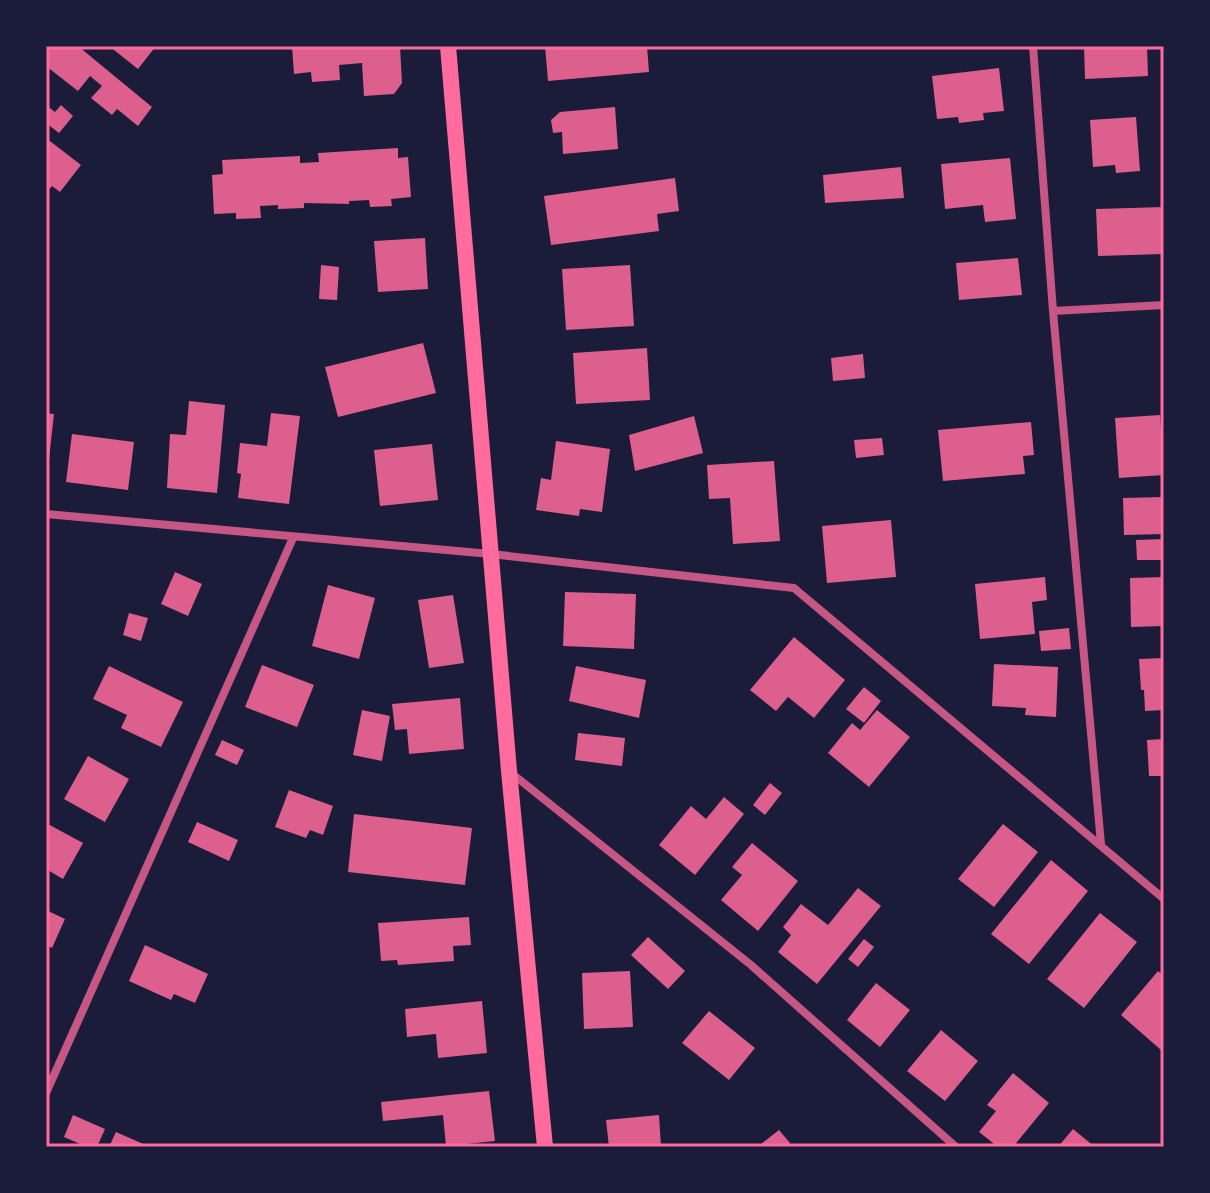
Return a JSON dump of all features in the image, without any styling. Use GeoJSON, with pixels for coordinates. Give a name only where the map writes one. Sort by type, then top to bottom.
{"type":"FeatureCollection","features":[{"type":"Feature","properties":{"kind":"main road"},"geometry":{"type":"LineString","coordinates":[[448,46],[509,771],[545,1147]]}},
{"type":"Feature","properties":{"kind":"street"},"geometry":{"type":"LineString","coordinates":[[1033,46],[1053,311],[1101,844]]}},
{"type":"Feature","properties":{"kind":"street"},"geometry":{"type":"LineString","coordinates":[[1053,311],[1164,305]]}},
{"type":"Feature","properties":{"kind":"street"},"geometry":{"type":"LineString","coordinates":[[46,514],[491,554],[794,588],[1164,899]]}},
{"type":"Feature","properties":{"kind":"street"},"geometry":{"type":"LineString","coordinates":[[46,1093],[293,538]]}},
{"type":"Feature","properties":{"kind":"street"},"geometry":{"type":"LineString","coordinates":[[509,771],[751,965],[956,1147]]}},
{"type":"Feature","properties":{"kind":"building"},"geometry":{"type":"Polygon","coordinates":[[[46,46],[78,46],[152,107],[138,126],[117,109],[112,115],[91,98],[102,86],[90,76],[78,91],[46,66],[46,46]]]}},
{"type":"Feature","properties":{"kind":"building"},"geometry":{"type":"Polygon","coordinates":[[[109,46],[156,46],[138,69],[109,46]]]}},
{"type":"Feature","properties":{"kind":"building"},"geometry":{"type":"Polygon","coordinates":[[[292,46],[400,46],[402,83],[394,94],[364,96],[362,63],[339,65],[340,80],[312,82],[311,72],[294,74],[292,46]]]}},
{"type":"Feature","properties":{"kind":"building"},"geometry":{"type":"Polygon","coordinates":[[[545,46],[647,46],[649,72],[548,81],[545,46]]]}},
{"type":"Feature","properties":{"kind":"building"},"geometry":{"type":"Polygon","coordinates":[[[1084,46],[1147,46],[1148,76],[1085,79],[1084,46]]]}},
{"type":"Feature","properties":{"kind":"building"},"geometry":{"type":"Polygon","coordinates":[[[999,68],[1004,111],[983,113],[984,120],[959,123],[958,117],[937,119],[932,76],[999,68]]]}},
{"type":"Feature","properties":{"kind":"building"},"geometry":{"type":"Polygon","coordinates":[[[46,105],[55,112],[61,105],[73,116],[59,133],[46,123],[46,105]]]}},
{"type":"Feature","properties":{"kind":"building"},"geometry":{"type":"Polygon","coordinates":[[[615,107],[618,149],[563,154],[562,132],[553,133],[551,120],[560,112],[615,107]]]}},
{"type":"Feature","properties":{"kind":"building"},"geometry":{"type":"Polygon","coordinates":[[[1136,117],[1140,171],[1116,173],[1115,165],[1093,167],[1090,120],[1136,117]]]}},
{"type":"Feature","properties":{"kind":"building"},"geometry":{"type":"Polygon","coordinates":[[[46,138],[81,165],[60,192],[52,186],[46,193],[46,138]]]}},
{"type":"Feature","properties":{"kind":"building"},"geometry":{"type":"Polygon","coordinates":[[[398,148],[398,158],[408,157],[411,197],[391,199],[392,206],[370,207],[369,200],[349,201],[349,204],[304,203],[304,208],[260,206],[261,218],[236,219],[236,213],[214,214],[212,175],[223,174],[222,160],[300,156],[300,163],[319,162],[318,153],[398,148]]]}},
{"type":"Feature","properties":{"kind":"building"},"geometry":{"type":"Polygon","coordinates":[[[1010,158],[1016,219],[985,222],[983,205],[945,209],[941,164],[1010,158]]]}},
{"type":"Feature","properties":{"kind":"building"},"geometry":{"type":"Polygon","coordinates":[[[901,167],[904,198],[825,203],[823,175],[901,167]]]}},
{"type":"Feature","properties":{"kind":"building"},"geometry":{"type":"Polygon","coordinates":[[[675,178],[679,211],[657,214],[659,231],[551,245],[544,196],[675,178]]]}},
{"type":"Feature","properties":{"kind":"building"},"geometry":{"type":"Polygon","coordinates":[[[1164,207],[1164,254],[1098,256],[1096,209],[1164,207]]]}},
{"type":"Feature","properties":{"kind":"building"},"geometry":{"type":"Polygon","coordinates":[[[425,238],[428,289],[378,292],[374,241],[425,238]]]}},
{"type":"Feature","properties":{"kind":"building"},"geometry":{"type":"Polygon","coordinates":[[[1018,258],[1022,295],[959,300],[956,263],[1018,258]]]}},
{"type":"Feature","properties":{"kind":"building"},"geometry":{"type":"Polygon","coordinates":[[[321,265],[339,267],[337,300],[319,299],[321,265]]]}},
{"type":"Feature","properties":{"kind":"building"},"geometry":{"type":"Polygon","coordinates":[[[630,265],[634,326],[566,330],[562,269],[630,265]]]}},
{"type":"Feature","properties":{"kind":"building"},"geometry":{"type":"Polygon","coordinates":[[[423,343],[436,393],[338,417],[325,367],[423,343]]]}},
{"type":"Feature","properties":{"kind":"building"},"geometry":{"type":"Polygon","coordinates":[[[647,348],[650,400],[576,404],[573,353],[647,348]]]}},
{"type":"Feature","properties":{"kind":"building"},"geometry":{"type":"Polygon","coordinates":[[[863,354],[865,378],[833,381],[831,358],[863,354]]]}},
{"type":"Feature","properties":{"kind":"building"},"geometry":{"type":"Polygon","coordinates":[[[189,401],[225,405],[217,493],[167,488],[170,434],[186,435],[189,401]]]}},
{"type":"Feature","properties":{"kind":"building"},"geometry":{"type":"Polygon","coordinates":[[[46,413],[54,414],[48,468],[46,468],[46,413]]]}},
{"type":"Feature","properties":{"kind":"building"},"geometry":{"type":"Polygon","coordinates":[[[271,413],[300,416],[289,504],[238,498],[240,443],[267,446],[271,413]]]}},
{"type":"Feature","properties":{"kind":"building"},"geometry":{"type":"Polygon","coordinates":[[[1160,415],[1164,475],[1119,478],[1115,418],[1160,415]]]}},
{"type":"Feature","properties":{"kind":"building"},"geometry":{"type":"Polygon","coordinates":[[[694,416],[703,453],[635,471],[629,435],[694,416]]]}},
{"type":"Feature","properties":{"kind":"building"},"geometry":{"type":"Polygon","coordinates":[[[1031,422],[1034,455],[1023,456],[1025,474],[943,481],[938,430],[1031,422]]]}},
{"type":"Feature","properties":{"kind":"building"},"geometry":{"type":"Polygon","coordinates":[[[72,434],[134,442],[128,490],[66,482],[72,434]]]}},
{"type":"Feature","properties":{"kind":"building"},"geometry":{"type":"Polygon","coordinates":[[[882,438],[884,455],[856,458],[854,440],[882,438]]]}},
{"type":"Feature","properties":{"kind":"building"},"geometry":{"type":"Polygon","coordinates":[[[556,441],[610,449],[602,512],[580,509],[579,516],[536,510],[541,478],[551,480],[556,441]]]}},
{"type":"Feature","properties":{"kind":"building"},"geometry":{"type":"Polygon","coordinates":[[[432,444],[438,500],[380,506],[374,450],[432,444]]]}},
{"type":"Feature","properties":{"kind":"building"},"geometry":{"type":"Polygon","coordinates":[[[774,461],[780,541],[733,544],[730,498],[709,499],[707,465],[774,461]]]}},
{"type":"Feature","properties":{"kind":"building"},"geometry":{"type":"Polygon","coordinates":[[[1164,497],[1164,534],[1124,535],[1123,498],[1164,497]]]}},
{"type":"Feature","properties":{"kind":"building"},"geometry":{"type":"Polygon","coordinates":[[[891,520],[896,577],[827,583],[822,526],[891,520]]]}},
{"type":"Feature","properties":{"kind":"building"},"geometry":{"type":"Polygon","coordinates":[[[1164,539],[1164,560],[1137,560],[1136,540],[1164,539]]]}},
{"type":"Feature","properties":{"kind":"building"},"geometry":{"type":"Polygon","coordinates":[[[175,572],[202,584],[188,616],[161,604],[175,572]]]}},
{"type":"Feature","properties":{"kind":"building"},"geometry":{"type":"Polygon","coordinates":[[[1045,577],[1047,600],[1032,602],[1035,634],[980,639],[975,584],[1045,577]]]}},
{"type":"Feature","properties":{"kind":"building"},"geometry":{"type":"Polygon","coordinates":[[[1164,577],[1164,626],[1131,627],[1130,578],[1164,577]]]}},
{"type":"Feature","properties":{"kind":"building"},"geometry":{"type":"Polygon","coordinates":[[[328,585],[375,598],[359,659],[312,646],[328,585]]]}},
{"type":"Feature","properties":{"kind":"building"},"geometry":{"type":"Polygon","coordinates":[[[565,592],[636,594],[634,649],[563,646],[565,592]]]}},
{"type":"Feature","properties":{"kind":"building"},"geometry":{"type":"Polygon","coordinates":[[[453,595],[464,663],[429,668],[418,600],[453,595]]]}},
{"type":"Feature","properties":{"kind":"building"},"geometry":{"type":"Polygon","coordinates":[[[129,613],[148,618],[141,641],[123,635],[129,613]]]}},
{"type":"Feature","properties":{"kind":"building"},"geometry":{"type":"Polygon","coordinates":[[[1069,628],[1071,649],[1041,651],[1039,631],[1069,628]]]}},
{"type":"Feature","properties":{"kind":"building"},"geometry":{"type":"Polygon","coordinates":[[[794,637],[845,680],[814,718],[788,697],[776,711],[750,690],[794,637]]]}},
{"type":"Feature","properties":{"kind":"building"},"geometry":{"type":"Polygon","coordinates":[[[1164,658],[1164,710],[1145,711],[1139,659],[1164,658]]]}},
{"type":"Feature","properties":{"kind":"building"},"geometry":{"type":"Polygon","coordinates":[[[994,664],[1058,667],[1056,717],[1025,715],[1026,708],[992,706],[994,664]]]}},
{"type":"Feature","properties":{"kind":"building"},"geometry":{"type":"Polygon","coordinates":[[[262,665],[314,685],[297,727],[245,707],[262,665]]]}},
{"type":"Feature","properties":{"kind":"building"},"geometry":{"type":"Polygon","coordinates":[[[109,666],[183,702],[161,747],[121,728],[127,715],[93,699],[109,666]]]}},
{"type":"Feature","properties":{"kind":"building"},"geometry":{"type":"Polygon","coordinates":[[[576,666],[646,680],[639,718],[569,701],[576,666]]]}},
{"type":"Feature","properties":{"kind":"building"},"geometry":{"type":"Polygon","coordinates":[[[864,687],[881,701],[864,723],[846,709],[864,687]]]}},
{"type":"Feature","properties":{"kind":"building"},"geometry":{"type":"Polygon","coordinates":[[[460,698],[464,749],[409,754],[407,729],[395,730],[392,704],[460,698]]]}},
{"type":"Feature","properties":{"kind":"building"},"geometry":{"type":"Polygon","coordinates":[[[362,710],[390,716],[382,761],[353,755],[362,710]]]}},
{"type":"Feature","properties":{"kind":"building"},"geometry":{"type":"Polygon","coordinates":[[[877,710],[910,737],[869,787],[828,753],[852,723],[860,730],[877,710]]]}},
{"type":"Feature","properties":{"kind":"building"},"geometry":{"type":"Polygon","coordinates":[[[578,733],[625,738],[622,766],[575,760],[578,733]]]}},
{"type":"Feature","properties":{"kind":"building"},"geometry":{"type":"Polygon","coordinates":[[[1164,739],[1164,776],[1149,776],[1147,740],[1164,739]]]}},
{"type":"Feature","properties":{"kind":"building"},"geometry":{"type":"Polygon","coordinates":[[[222,740],[244,750],[237,765],[215,755],[222,740]]]}},
{"type":"Feature","properties":{"kind":"building"},"geometry":{"type":"Polygon","coordinates":[[[88,756],[129,779],[105,822],[64,799],[88,756]]]}},
{"type":"Feature","properties":{"kind":"building"},"geometry":{"type":"Polygon","coordinates":[[[770,783],[782,793],[765,815],[753,805],[770,783]]]}},
{"type":"Feature","properties":{"kind":"building"},"geometry":{"type":"Polygon","coordinates":[[[289,790],[333,806],[323,835],[310,830],[306,838],[275,827],[289,790]]]}},
{"type":"Feature","properties":{"kind":"building"},"geometry":{"type":"Polygon","coordinates":[[[724,797],[744,814],[695,875],[659,845],[691,806],[706,819],[724,797]]]}},
{"type":"Feature","properties":{"kind":"building"},"geometry":{"type":"Polygon","coordinates":[[[354,814],[472,828],[465,885],[348,872],[354,814]]]}},
{"type":"Feature","properties":{"kind":"building"},"geometry":{"type":"Polygon","coordinates":[[[197,822],[238,840],[229,861],[188,842],[197,822]]]}},
{"type":"Feature","properties":{"kind":"building"},"geometry":{"type":"Polygon","coordinates":[[[46,823],[83,843],[63,879],[46,869],[46,823]]]}},
{"type":"Feature","properties":{"kind":"building"},"geometry":{"type":"Polygon","coordinates":[[[1003,824],[1038,852],[994,907],[958,879],[1003,824]]]}},
{"type":"Feature","properties":{"kind":"building"},"geometry":{"type":"Polygon","coordinates":[[[752,843],[798,881],[758,931],[721,900],[742,875],[732,867],[752,843]]]}},
{"type":"Feature","properties":{"kind":"building"},"geometry":{"type":"Polygon","coordinates":[[[1051,860],[1088,891],[1029,964],[991,934],[1051,860]]]}},
{"type":"Feature","properties":{"kind":"building"},"geometry":{"type":"Polygon","coordinates":[[[858,888],[881,906],[817,984],[778,952],[791,935],[783,927],[801,904],[828,925],[858,888]]]}},
{"type":"Feature","properties":{"kind":"building"},"geometry":{"type":"Polygon","coordinates":[[[46,910],[65,919],[52,948],[46,945],[46,910]]]}},
{"type":"Feature","properties":{"kind":"building"},"geometry":{"type":"Polygon","coordinates":[[[1100,913],[1137,942],[1084,1008],[1047,979],[1100,913]]]}},
{"type":"Feature","properties":{"kind":"building"},"geometry":{"type":"Polygon","coordinates":[[[469,917],[471,945],[453,946],[454,961],[398,965],[397,960],[381,961],[378,923],[469,917]]]}},
{"type":"Feature","properties":{"kind":"building"},"geometry":{"type":"Polygon","coordinates":[[[648,937],[685,971],[668,989],[631,955],[648,937]]]}},
{"type":"Feature","properties":{"kind":"building"},"geometry":{"type":"Polygon","coordinates":[[[864,939],[874,947],[858,967],[848,959],[864,939]]]}},
{"type":"Feature","properties":{"kind":"building"},"geometry":{"type":"Polygon","coordinates":[[[145,945],[208,974],[195,1003],[174,994],[171,1000],[129,981],[145,945]]]}},
{"type":"Feature","properties":{"kind":"building"},"geometry":{"type":"Polygon","coordinates":[[[630,971],[633,1027],[584,1029],[582,973],[630,971]]]}},
{"type":"Feature","properties":{"kind":"building"},"geometry":{"type":"Polygon","coordinates":[[[1158,971],[1164,976],[1164,1047],[1161,1050],[1121,1015],[1158,971]]]}},
{"type":"Feature","properties":{"kind":"building"},"geometry":{"type":"Polygon","coordinates":[[[876,983],[910,1010],[880,1047],[847,1020],[876,983]]]}},
{"type":"Feature","properties":{"kind":"building"},"geometry":{"type":"Polygon","coordinates":[[[482,1001],[487,1053],[438,1058],[436,1034],[407,1037],[405,1009],[482,1001]]]}},
{"type":"Feature","properties":{"kind":"building"},"geometry":{"type":"Polygon","coordinates":[[[709,1011],[755,1048],[729,1080],[682,1043],[709,1011]]]}},
{"type":"Feature","properties":{"kind":"building"},"geometry":{"type":"Polygon","coordinates":[[[941,1030],[978,1061],[945,1101],[907,1071],[941,1030]]]}},
{"type":"Feature","properties":{"kind":"building"},"geometry":{"type":"Polygon","coordinates":[[[1013,1073],[1049,1103],[1013,1147],[998,1147],[979,1132],[996,1111],[987,1105],[1013,1073]]]}},
{"type":"Feature","properties":{"kind":"building"},"geometry":{"type":"Polygon","coordinates":[[[489,1091],[495,1141],[446,1146],[443,1115],[383,1121],[381,1102],[489,1091]]]}},
{"type":"Feature","properties":{"kind":"building"},"geometry":{"type":"Polygon","coordinates":[[[73,1115],[105,1129],[97,1147],[87,1147],[64,1137],[73,1115]]]}},
{"type":"Feature","properties":{"kind":"building"},"geometry":{"type":"Polygon","coordinates":[[[659,1115],[661,1147],[609,1147],[606,1120],[659,1115]]]}},
{"type":"Feature","properties":{"kind":"building"},"geometry":{"type":"Polygon","coordinates":[[[1073,1129],[1095,1147],[1058,1147],[1073,1129]]]}},
{"type":"Feature","properties":{"kind":"building"},"geometry":{"type":"Polygon","coordinates":[[[779,1130],[790,1143],[785,1147],[763,1147],[761,1144],[779,1130]]]}},
{"type":"Feature","properties":{"kind":"building"},"geometry":{"type":"Polygon","coordinates":[[[116,1132],[150,1147],[109,1147],[116,1132]]]}}]}
